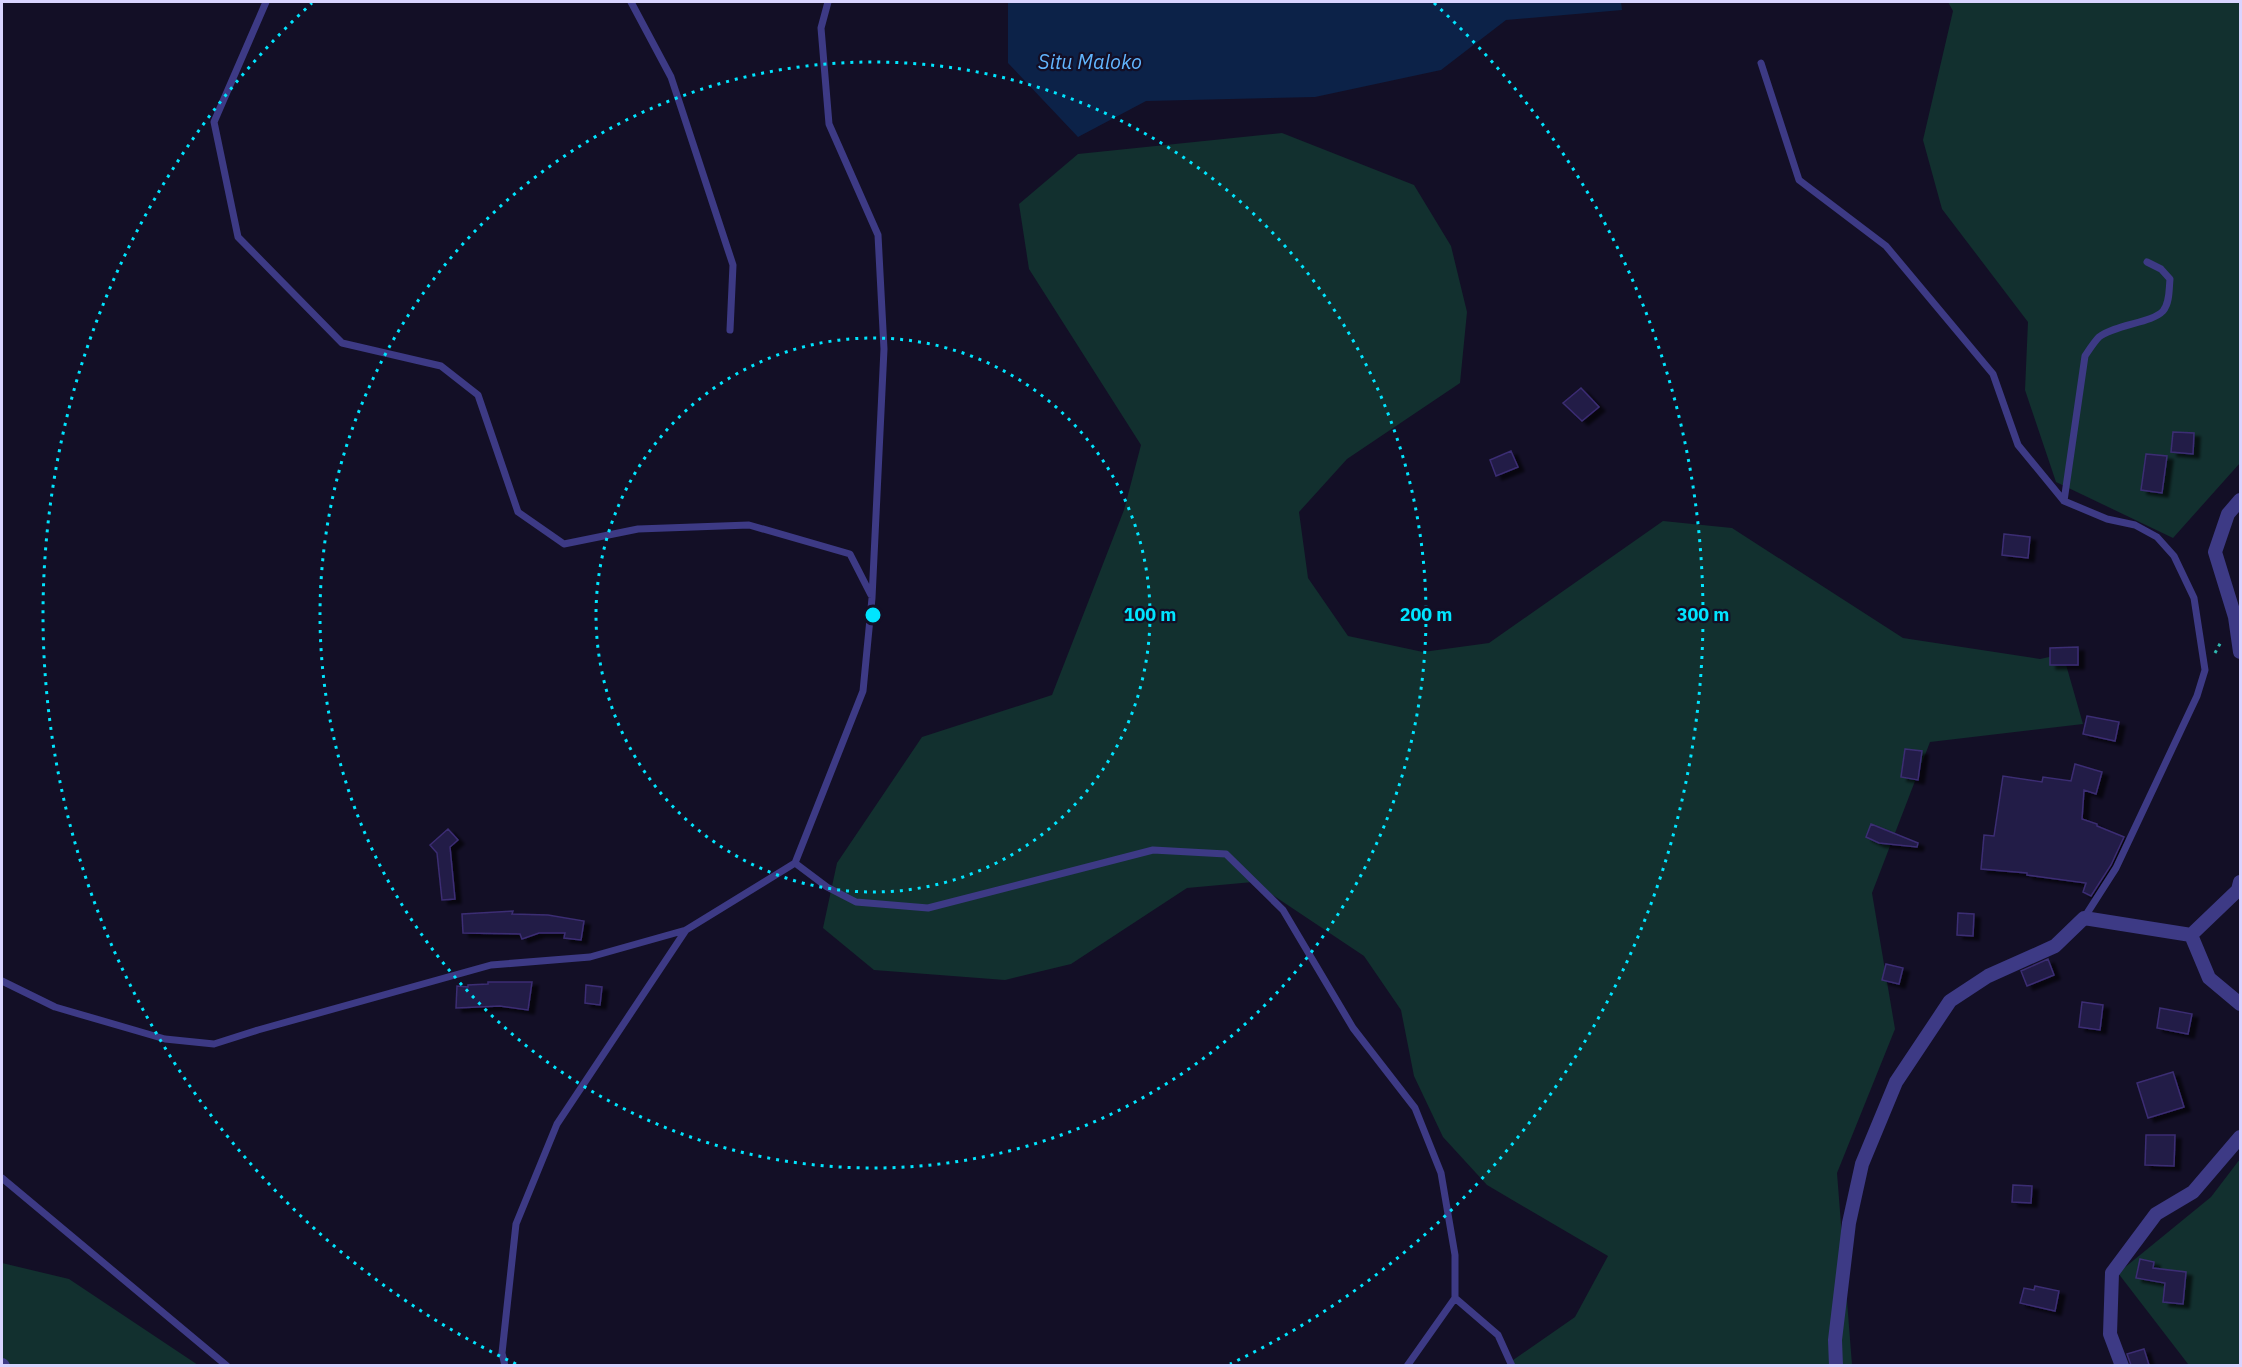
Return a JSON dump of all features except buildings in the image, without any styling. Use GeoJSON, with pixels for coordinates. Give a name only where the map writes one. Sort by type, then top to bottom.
{"type":"FeatureCollection","features":[{"type":"Feature","properties":{"kind":"street"},"geometry":{"type":"LineString","coordinates":[[2241,500],[2228,514],[2215,552],[2235,617],[2241,652]]}},
{"type":"Feature","properties":{"kind":"street"},"geometry":{"type":"LineString","coordinates":[[2191,935],[2238,890],[2241,882]]}},
{"type":"Feature","properties":{"kind":"street"},"geometry":{"type":"LineString","coordinates":[[1836,1365],[1835,1340],[1849,1223],[1862,1164],[1896,1082],[1950,1001],[1988,976],[2055,946],[2084,918],[2191,935]]}},
{"type":"Feature","properties":{"kind":"street"},"geometry":{"type":"LineString","coordinates":[[2191,935],[2209,978],[2241,1004]]}},
{"type":"Feature","properties":{"kind":"street"},"geometry":{"type":"LineString","coordinates":[[2122,1365],[2110,1334],[2112,1273],[2156,1214],[2193,1192],[2241,1137]]}},
{"type":"Feature","properties":{"kind":"lane"},"geometry":{"type":"LineString","coordinates":[[266,2],[214,122],[237,237],[342,343],[441,366],[478,395],[518,512],[564,544],[638,530],[749,525],[850,554],[872,598]]}},
{"type":"Feature","properties":{"kind":"lane"},"geometry":{"type":"LineString","coordinates":[[631,2],[670,77],[733,265],[730,330]]}},
{"type":"Feature","properties":{"kind":"lane"},"geometry":{"type":"LineString","coordinates":[[2,981],[66,1010],[165,1039],[214,1044],[491,965],[590,957],[686,930],[795,863],[863,691],[872,598],[884,349],[878,235],[829,124],[821,28],[828,2]]}},
{"type":"Feature","properties":{"kind":"lane"},"geometry":{"type":"LineString","coordinates":[[1761,63],[1799,180],[1886,246],[1993,374],[2018,445],[2064,501],[2107,519],[2135,525],[2157,537],[2174,556],[2194,598],[2205,670],[2197,696],[2116,868],[2084,918]]}},
{"type":"Feature","properties":{"kind":"lane"},"geometry":{"type":"LineString","coordinates":[[2064,501],[2085,356],[2098,338],[2121,325],[2153,317],[2163,311],[2167,304],[2170,279],[2161,269],[2147,262]]}},
{"type":"Feature","properties":{"kind":"lane"},"geometry":{"type":"LineString","coordinates":[[795,863],[826,887],[856,902],[928,909],[1153,850],[1226,854],[1283,910],[1353,1028],[1415,1108],[1441,1173],[1455,1255],[1455,1298],[1407,1365]]}},
{"type":"Feature","properties":{"kind":"lane"},"geometry":{"type":"LineString","coordinates":[[505,1365],[502,1353],[516,1224],[557,1124],[686,930]]}},
{"type":"Feature","properties":{"kind":"lane"},"geometry":{"type":"LineString","coordinates":[[2,1178],[227,1365]]}},
{"type":"Feature","properties":{"kind":"lane"},"geometry":{"type":"LineString","coordinates":[[1455,1298],[1498,1335],[1512,1365]]}},
{"type":"Feature","properties":{"kind":"path"},"geometry":{"type":"LineString","coordinates":[[2205,670],[2235,617]]}},
{"type":"Feature","properties":{"kind":"green space"},"geometry":{"type":"Polygon","coordinates":[[[1948,2],[2240,2],[2240,463],[2173,538],[2056,482],[2025,390],[2028,322],[1942,209],[1923,140],[1953,11],[1948,2]]]}},
{"type":"Feature","properties":{"kind":"green space"},"geometry":{"type":"Polygon","coordinates":[[[1282,133],[1414,185],[1451,246],[1467,312],[1460,383],[1347,459],[1299,512],[1308,578],[1348,636],[1423,652],[1489,643],[1663,521],[1732,528],[1903,638],[2040,659],[2063,654],[2083,724],[1930,742],[1872,893],[1895,1029],[1837,1173],[1852,1365],[1506,1365],[1575,1317],[1608,1256],[1487,1185],[1443,1137],[1414,1076],[1401,1010],[1364,956],[1253,882],[1187,888],[1071,964],[1005,980],[874,970],[823,928],[837,863],[922,737],[1052,695],[1124,510],[1141,445],[1029,269],[1019,204],[1078,154],[1282,133]]]}},
{"type":"Feature","properties":{"kind":"green space"},"geometry":{"type":"Polygon","coordinates":[[[2240,1159],[2240,1365],[2188,1364],[2118,1273],[2211,1197],[2240,1159]]]}},
{"type":"Feature","properties":{"kind":"green space"},"geometry":{"type":"Polygon","coordinates":[[[2,1263],[69,1279],[198,1365],[2,1366],[2,1263]]]}},
{"type":"Feature","properties":{"kind":"water","name":"Situ Maloko"},"geometry":{"type":"Polygon","coordinates":[[[1008,2],[1621,2],[1622,10],[1506,20],[1441,70],[1315,97],[1146,101],[1078,137],[1008,63],[1008,2]]]}}]}
